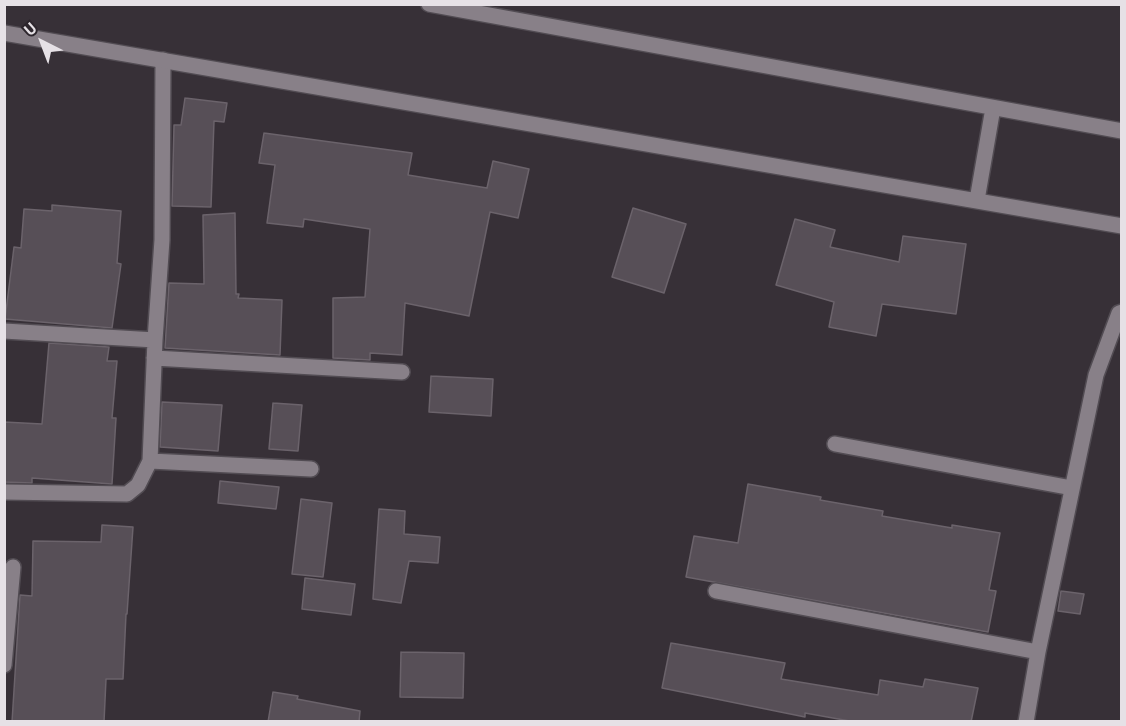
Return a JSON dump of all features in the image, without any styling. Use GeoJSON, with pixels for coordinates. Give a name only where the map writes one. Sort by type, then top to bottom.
{"type":"FeatureCollection","features":[{"type":"Feature","properties":{"kind":"street"},"geometry":{"type":"LineString","coordinates":[[429,4],[1122,131]]}},
{"type":"Feature","properties":{"kind":"street"},"geometry":{"type":"LineString","coordinates":[[4,33],[1122,226]]}},
{"type":"Feature","properties":{"kind":"street"},"geometry":{"type":"LineString","coordinates":[[4,492],[127,494],[138,485],[150,461],[162,240],[163,60]]}},
{"type":"Feature","properties":{"kind":"street"},"geometry":{"type":"LineString","coordinates":[[977,200],[993,108]]}},
{"type":"Feature","properties":{"kind":"street"},"geometry":{"type":"LineString","coordinates":[[1026,722],[1038,652],[1096,375],[1119,314],[1122,312]]}},
{"type":"Feature","properties":{"kind":"street"},"geometry":{"type":"LineString","coordinates":[[4,331],[155,339]]}},
{"type":"Feature","properties":{"kind":"street"},"geometry":{"type":"LineString","coordinates":[[154,358],[402,372]]}},
{"type":"Feature","properties":{"kind":"street"},"geometry":{"type":"LineString","coordinates":[[835,444],[1072,488]]}},
{"type":"Feature","properties":{"kind":"street"},"geometry":{"type":"LineString","coordinates":[[150,461],[311,469]]}},
{"type":"Feature","properties":{"kind":"street"},"geometry":{"type":"LineString","coordinates":[[4,665],[13,567]]}},
{"type":"Feature","properties":{"kind":"street"},"geometry":{"type":"LineString","coordinates":[[716,591],[1038,652]]}},
{"type":"Feature","properties":{"kind":"building"},"geometry":{"type":"Polygon","coordinates":[[[185,98],[227,103],[224,122],[214,121],[211,207],[172,206],[174,125],[181,125],[185,98]]]}},
{"type":"Feature","properties":{"kind":"building"},"geometry":{"type":"Polygon","coordinates":[[[264,133],[412,153],[408,175],[487,188],[493,161],[529,169],[518,218],[490,212],[469,316],[405,303],[402,355],[370,353],[370,360],[333,358],[333,298],[365,297],[370,229],[304,219],[303,227],[267,223],[275,165],[259,163],[264,133]]]}},
{"type":"Feature","properties":{"kind":"building"},"geometry":{"type":"Polygon","coordinates":[[[52,205],[121,211],[117,263],[121,264],[112,328],[5,319],[14,247],[21,248],[24,209],[52,211],[52,205]]]}},
{"type":"Feature","properties":{"kind":"building"},"geometry":{"type":"Polygon","coordinates":[[[633,208],[686,224],[664,293],[612,277],[633,208]]]}},
{"type":"Feature","properties":{"kind":"building"},"geometry":{"type":"Polygon","coordinates":[[[235,213],[236,294],[239,294],[238,298],[282,300],[280,355],[165,348],[169,283],[204,284],[203,215],[235,213]]]}},
{"type":"Feature","properties":{"kind":"building"},"geometry":{"type":"Polygon","coordinates":[[[795,219],[835,230],[830,247],[899,262],[903,236],[966,244],[956,314],[882,304],[876,336],[829,327],[834,302],[776,285],[795,219]]]}},
{"type":"Feature","properties":{"kind":"building"},"geometry":{"type":"Polygon","coordinates":[[[49,343],[109,347],[107,361],[117,361],[112,418],[116,418],[112,484],[32,478],[32,483],[4,482],[4,422],[42,424],[49,343]]]}},
{"type":"Feature","properties":{"kind":"building"},"geometry":{"type":"Polygon","coordinates":[[[431,376],[493,379],[491,416],[429,412],[431,376]]]}},
{"type":"Feature","properties":{"kind":"building"},"geometry":{"type":"Polygon","coordinates":[[[162,402],[222,405],[218,451],[160,447],[162,402]]]}},
{"type":"Feature","properties":{"kind":"building"},"geometry":{"type":"Polygon","coordinates":[[[273,403],[302,405],[298,451],[269,449],[273,403]]]}},
{"type":"Feature","properties":{"kind":"building"},"geometry":{"type":"Polygon","coordinates":[[[220,481],[279,487],[276,509],[218,503],[220,481]]]}},
{"type":"Feature","properties":{"kind":"building"},"geometry":{"type":"Polygon","coordinates":[[[748,484],[883,511],[882,516],[952,528],[952,525],[1000,533],[989,590],[996,591],[988,632],[686,577],[694,536],[738,543],[748,484]]]}},
{"type":"Feature","properties":{"kind":"building"},"geometry":{"type":"Polygon","coordinates":[[[301,499],[332,503],[323,577],[292,574],[301,499]]]}},
{"type":"Feature","properties":{"kind":"building"},"geometry":{"type":"Polygon","coordinates":[[[379,509],[405,511],[404,534],[440,537],[438,563],[409,561],[401,603],[373,599],[379,509]]]}},
{"type":"Feature","properties":{"kind":"building"},"geometry":{"type":"Polygon","coordinates":[[[102,525],[133,527],[123,679],[106,679],[104,722],[12,722],[20,595],[32,596],[33,541],[101,542],[102,525]]]}},
{"type":"Feature","properties":{"kind":"building"},"geometry":{"type":"Polygon","coordinates":[[[305,578],[355,584],[351,615],[302,609],[305,578]]]}},
{"type":"Feature","properties":{"kind":"building"},"geometry":{"type":"Polygon","coordinates":[[[1061,591],[1084,594],[1080,614],[1058,611],[1061,591]]]}},
{"type":"Feature","properties":{"kind":"building"},"geometry":{"type":"Polygon","coordinates":[[[671,643],[785,663],[781,679],[878,695],[880,680],[923,687],[925,679],[978,688],[971,722],[855,722],[805,713],[805,717],[662,688],[671,643]]]}},
{"type":"Feature","properties":{"kind":"building"},"geometry":{"type":"Polygon","coordinates":[[[401,652],[464,653],[463,698],[400,697],[401,652]]]}},
{"type":"Feature","properties":{"kind":"building"},"geometry":{"type":"Polygon","coordinates":[[[273,692],[360,711],[359,722],[268,722],[273,692]]]}}]}
